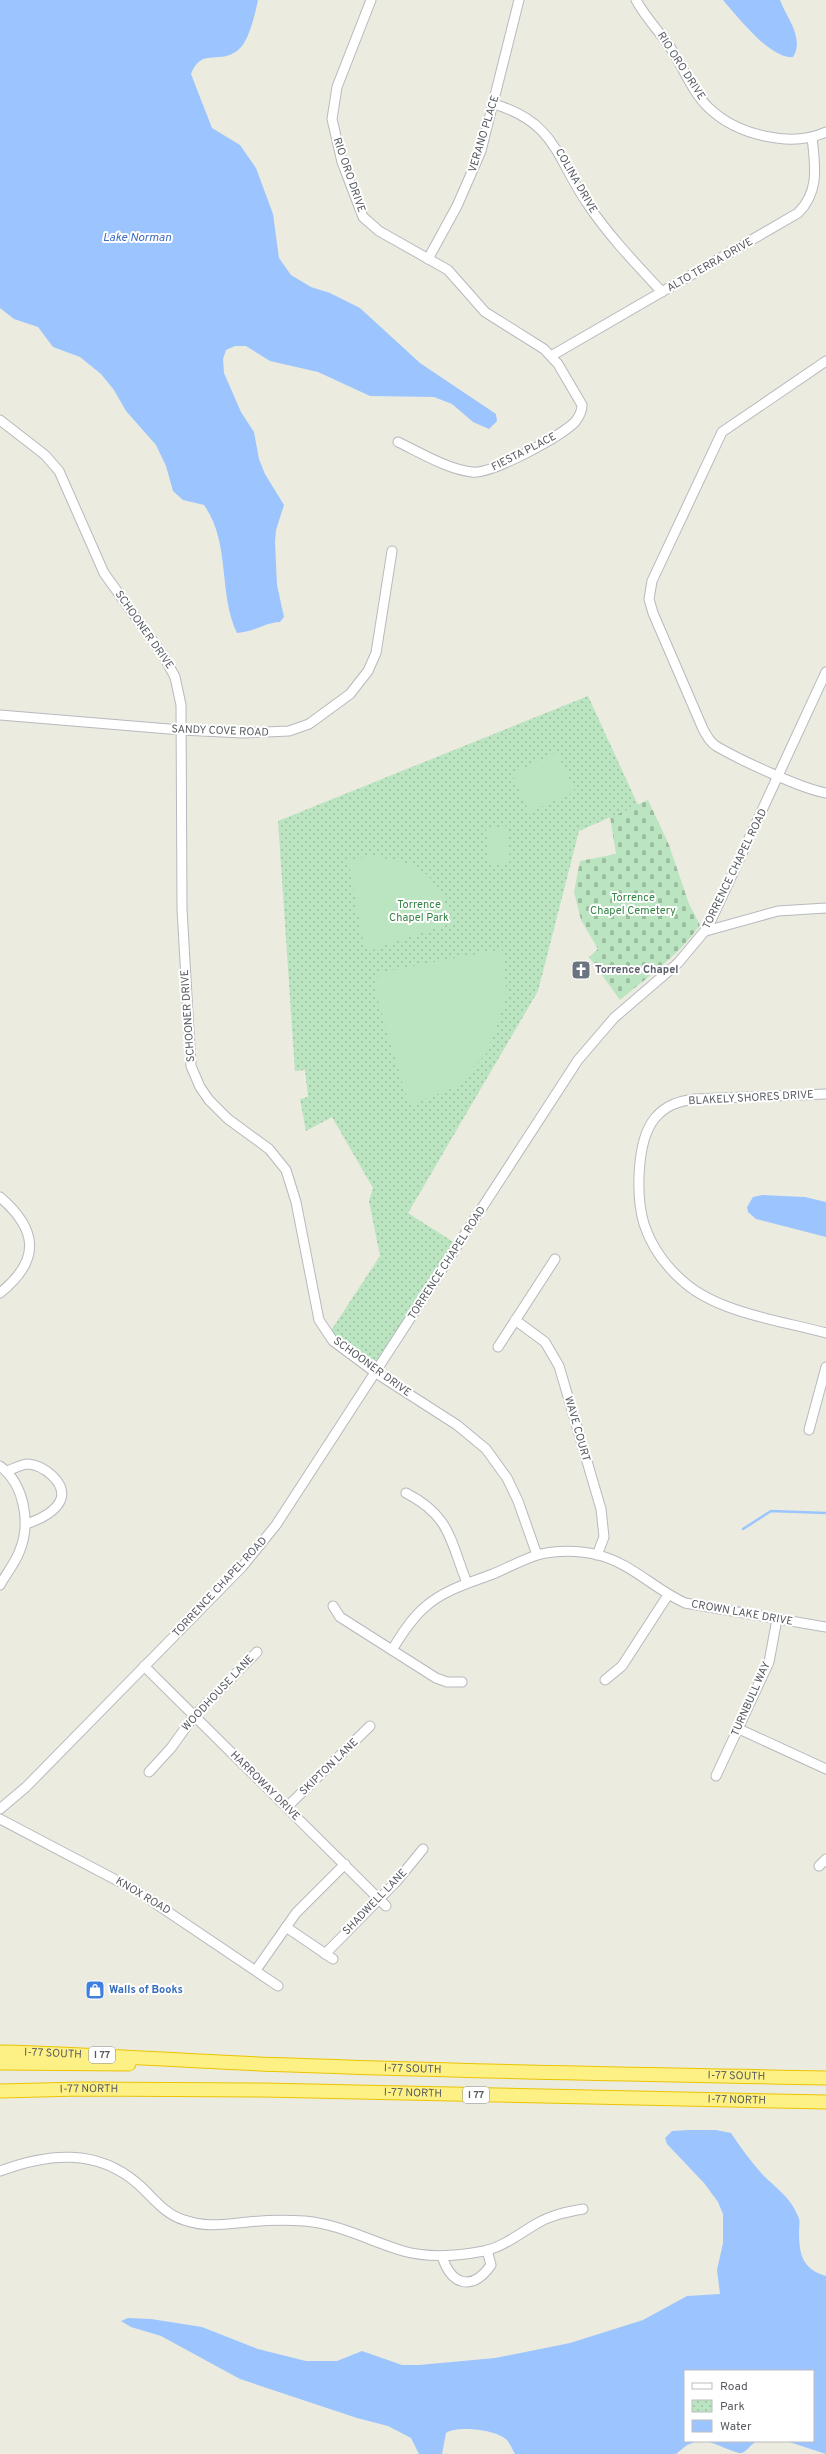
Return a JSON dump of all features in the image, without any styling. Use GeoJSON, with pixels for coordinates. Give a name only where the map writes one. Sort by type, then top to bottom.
{"type":"FeatureCollection","features":[{"type":"Feature","properties":{"kind":"highway","name":"I-77 SOUTH"},"geometry":{"type":"LineString","coordinates":[[0,2052],[88,2054],[203,2062],[409,2069],[826,2078]]}},
{"type":"Feature","properties":{"kind":"highway","name":"I 77"},"geometry":{"type":"LineString","coordinates":[[0,2063],[87,2065],[203,2062]]}},
{"type":"Feature","properties":{"kind":"highway","name":"I 77"},"geometry":{"type":"LineString","coordinates":[[0,2084],[81,2089]]}},
{"type":"Feature","properties":{"kind":"highway","name":"I-77 NORTH"},"geometry":{"type":"LineString","coordinates":[[0,2091],[81,2089],[264,2090],[826,2102]]}},
{"type":"Feature","properties":{"kind":"street","name":"RIO ORO DRIVE"},"geometry":{"type":"LineString","coordinates":[[371,0],[337,87],[332,119],[334,133],[357,205],[363,217],[379,231],[428,259],[454,276],[485,312],[538,345],[551,356]]}},
{"type":"Feature","properties":{"kind":"street","name":"VERANO PLACE"},"geometry":{"type":"LineString","coordinates":[[428,259],[473,172],[494,104],[518,0]]}},
{"type":"Feature","properties":{"kind":"street","name":"RIO ORO DRIVE"},"geometry":{"type":"LineString","coordinates":[[636,0],[670,47],[701,100],[719,116],[759,134],[789,139],[812,137],[826,132]]}},
{"type":"Feature","properties":{"kind":"street","name":"COLINA DRIVE"},"geometry":{"type":"LineString","coordinates":[[494,104],[521,114],[544,131],[555,145],[588,205],[605,228],[662,292]]}},
{"type":"Feature","properties":{"kind":"street","name":"ALTO TERRA DRIVE"},"geometry":{"type":"LineString","coordinates":[[551,356],[794,216],[804,207],[811,194],[815,179],[812,137]]}},
{"type":"Feature","properties":{"kind":"street","name":"FIESTA PLACE"},"geometry":{"type":"LineString","coordinates":[[398,442],[452,466],[473,472],[486,471],[544,443],[575,422],[582,410],[580,400],[551,356]]}},
{"type":"Feature","properties":{"kind":"street"},"geometry":{"type":"LineString","coordinates":[[826,361],[722,432],[652,581],[649,593],[653,613],[707,736],[715,745],[779,776],[818,792],[826,793]]}},
{"type":"Feature","properties":{"kind":"street","name":"SCHOONER DRIVE"},"geometry":{"type":"LineString","coordinates":[[0,420],[45,455],[59,471],[104,572],[163,655],[175,676],[180,694],[182,909],[189,1051],[193,1073],[204,1094],[213,1104],[228,1119],[269,1149],[286,1170],[296,1202],[319,1320],[333,1341],[376,1373],[457,1424],[486,1449],[510,1484],[538,1555]]}},
{"type":"Feature","properties":{"kind":"street","name":"SANDY COVE ROAD"},"geometry":{"type":"LineString","coordinates":[[0,715],[181,730],[249,733],[289,731],[317,720],[350,694],[368,671],[376,653],[392,551]]}},
{"type":"Feature","properties":{"kind":"street","name":"TORRENCE CHAPEL ROAD"},"geometry":{"type":"LineString","coordinates":[[0,1809],[26,1787],[262,1544],[376,1373],[578,1060],[614,1018],[678,963],[706,931],[826,672]]}},
{"type":"Feature","properties":{"kind":"street"},"geometry":{"type":"LineString","coordinates":[[706,931],[778,911],[826,908]]}},
{"type":"Feature","properties":{"kind":"street","name":"BLAKELY SHORES DRIVE"},"geometry":{"type":"LineString","coordinates":[[826,1094],[695,1099],[675,1103],[665,1109],[650,1125],[644,1144],[639,1183],[641,1211],[651,1241],[660,1257],[686,1284],[716,1302],[826,1333]]}},
{"type":"Feature","properties":{"kind":"street"},"geometry":{"type":"LineString","coordinates":[[0,1197],[21,1216],[26,1227],[29,1248],[27,1263],[21,1274],[0,1293]]}},
{"type":"Feature","properties":{"kind":"street"},"geometry":{"type":"LineString","coordinates":[[498,1347],[555,1259]]}},
{"type":"Feature","properties":{"kind":"street","name":"WAVE COURT"},"geometry":{"type":"LineString","coordinates":[[515,1320],[545,1342],[559,1366],[601,1509],[604,1537],[597,1555]]}},
{"type":"Feature","properties":{"kind":"street"},"geometry":{"type":"LineString","coordinates":[[809,1430],[826,1367]]}},
{"type":"Feature","properties":{"kind":"street"},"geometry":{"type":"LineString","coordinates":[[0,1585],[20,1550],[26,1524],[24,1507],[16,1485],[4,1468],[28,1464],[41,1468],[55,1479],[61,1490],[60,1500],[51,1511],[39,1520],[26,1524]]}},
{"type":"Feature","properties":{"kind":"street"},"geometry":{"type":"LineString","coordinates":[[406,1493],[425,1504],[442,1520],[451,1538],[467,1583]]}},
{"type":"Feature","properties":{"kind":"street","name":"CROWN LAKE DRIVE"},"geometry":{"type":"LineString","coordinates":[[392,1650],[411,1621],[426,1606],[467,1583],[538,1555],[572,1552],[597,1555],[627,1567],[668,1595],[685,1603],[777,1620],[826,1627]]}},
{"type":"Feature","properties":{"kind":"street"},"geometry":{"type":"LineString","coordinates":[[605,1680],[622,1666],[668,1595]]}},
{"type":"Feature","properties":{"kind":"street"},"geometry":{"type":"LineString","coordinates":[[333,1606],[340,1618],[436,1678],[447,1682],[462,1682]]}},
{"type":"Feature","properties":{"kind":"street","name":"TURNBULL WAY"},"geometry":{"type":"LineString","coordinates":[[716,1776],[769,1662],[777,1620]]}},
{"type":"Feature","properties":{"kind":"street","name":"WOODHOUSE LANE"},"geometry":{"type":"LineString","coordinates":[[149,1772],[171,1748],[194,1716],[257,1652]]}},
{"type":"Feature","properties":{"kind":"street","name":"HARROWAY DRIVE"},"geometry":{"type":"LineString","coordinates":[[144,1666],[383,1902]]}},
{"type":"Feature","properties":{"kind":"street","name":"SKIPTON LANE"},"geometry":{"type":"LineString","coordinates":[[287,1807],[370,1726]]}},
{"type":"Feature","properties":{"kind":"street"},"geometry":{"type":"LineString","coordinates":[[739,1729],[826,1769]]}},
{"type":"Feature","properties":{"kind":"street","name":"KNOX ROAD"},"geometry":{"type":"LineString","coordinates":[[0,1819],[137,1891],[278,1986]]}},
{"type":"Feature","properties":{"kind":"street","name":"SHADWELL LANE"},"geometry":{"type":"LineString","coordinates":[[286,1927],[329,1957],[383,1902],[423,1849]]}},
{"type":"Feature","properties":{"kind":"street"},"geometry":{"type":"LineString","coordinates":[[819,1866],[826,1859]]}},
{"type":"Feature","properties":{"kind":"street"},"geometry":{"type":"LineString","coordinates":[[256,1970],[306,1901],[345,1864]]}},
{"type":"Feature","properties":{"kind":"street"},"geometry":{"type":"LineString","coordinates":[[0,2171],[52,2156],[94,2160],[111,2166],[130,2177],[163,2210],[183,2220],[203,2226],[220,2226],[267,2220],[305,2222],[341,2229],[404,2252],[442,2256],[487,2250],[502,2245],[554,2215],[583,2209]]}},
{"type":"Feature","properties":{"kind":"street"},"geometry":{"type":"LineString","coordinates":[[442,2256],[449,2270],[464,2282],[470,2283],[476,2281],[491,2265],[487,2250]]}},
{"type":"Feature","properties":{"kind":"green space","name":"Torrence Chapel Park"},"geometry":{"type":"Polygon","coordinates":[[[588,696],[638,805],[579,831],[538,991],[408,1213],[458,1245],[376,1372],[328,1335],[380,1256],[369,1201],[373,1188],[332,1117],[306,1131],[300,1099],[308,1097],[305,1070],[295,1071],[278,821],[588,696]]]}},
{"type":"Feature","properties":{"kind":"green space"},"geometry":{"type":"Polygon","coordinates":[[[557,752],[575,792],[529,812],[512,774],[557,752]]]}},
{"type":"Feature","properties":{"kind":"green space","name":"Torrence Chapel Cemetery"},"geometry":{"type":"Polygon","coordinates":[[[648,800],[669,845],[689,904],[700,925],[673,956],[620,1000],[589,957],[598,949],[581,920],[574,892],[580,861],[616,854],[610,817],[648,800]]]}},
{"type":"Feature","properties":{"kind":"green space"},"geometry":{"type":"Polygon","coordinates":[[[507,826],[510,862],[489,865],[486,829],[507,826]]]}},
{"type":"Feature","properties":{"kind":"green space"},"geometry":{"type":"Polygon","coordinates":[[[371,856],[403,863],[415,867],[424,873],[439,891],[453,922],[372,950],[364,946],[348,860],[371,856]]]}},
{"type":"Feature","properties":{"kind":"green space"},"geometry":{"type":"Polygon","coordinates":[[[502,949],[507,997],[486,1054],[454,1088],[409,1105],[373,984],[382,972],[502,949]]]}},
{"type":"Feature","properties":{"kind":"water","name":"Lake Norman"},"geometry":{"type":"Polygon","coordinates":[[[0,0],[258,0],[251,28],[245,42],[241,47],[230,55],[200,61],[195,66],[191,74],[212,128],[240,145],[256,168],[273,214],[279,258],[291,275],[311,287],[330,293],[360,308],[420,363],[496,414],[497,421],[489,429],[473,422],[452,404],[434,397],[370,396],[318,372],[270,361],[246,346],[235,346],[226,350],[223,359],[224,373],[241,412],[254,432],[259,459],[265,474],[284,505],[276,530],[275,542],[277,585],[284,617],[280,622],[237,633],[231,618],[218,536],[204,505],[183,500],[173,491],[166,466],[156,445],[126,411],[114,390],[101,374],[80,357],[53,347],[38,327],[14,319],[0,308],[0,0]]]}},
{"type":"Feature","properties":{"kind":"water"},"geometry":{"type":"Polygon","coordinates":[[[723,0],[780,0],[796,35],[796,50],[793,57],[784,56],[765,45],[723,0]]]}},
{"type":"Feature","properties":{"kind":"water"},"geometry":{"type":"Polygon","coordinates":[[[762,1195],[805,1197],[826,1202],[826,1237],[756,1219],[748,1212],[747,1207],[753,1197],[762,1195]]]}},
{"type":"Feature","properties":{"kind":"water"},"geometry":{"type":"Polygon","coordinates":[[[716,2130],[731,2133],[746,2155],[794,2208],[800,2222],[799,2239],[801,2254],[807,2265],[818,2273],[826,2276],[826,2454],[789,2442],[814,2442],[814,2370],[684,2370],[684,2442],[695,2442],[687,2445],[676,2454],[515,2454],[507,2440],[502,2436],[486,2431],[459,2429],[446,2433],[442,2454],[419,2454],[411,2438],[388,2426],[357,2418],[240,2379],[161,2336],[131,2327],[121,2321],[128,2318],[151,2319],[202,2327],[258,2349],[306,2361],[337,2361],[362,2351],[402,2365],[419,2365],[495,2358],[570,2343],[643,2320],[687,2296],[720,2294],[717,2270],[723,2243],[723,2214],[718,2202],[704,2183],[667,2144],[665,2138],[672,2131],[716,2130]]]}},
{"type":"Feature","properties":{"kind":"water"},"geometry":{"type":"Polygon","coordinates":[[[709,2442],[756,2442],[742,2453],[735,2452],[709,2442]]]}},
{"type":"Feature","properties":{"kind":"waterway"},"geometry":{"type":"LineString","coordinates":[[743,1529],[771,1511],[826,1513]]}},
{"type":"Feature","properties":{"kind":"place","name":"Torrence Chapel"},"geometry":{"type":"Point","coordinates":[581,970]}},
{"type":"Feature","properties":{"kind":"place","name":"Walls of Books"},"geometry":{"type":"Point","coordinates":[95,1990]}}]}
